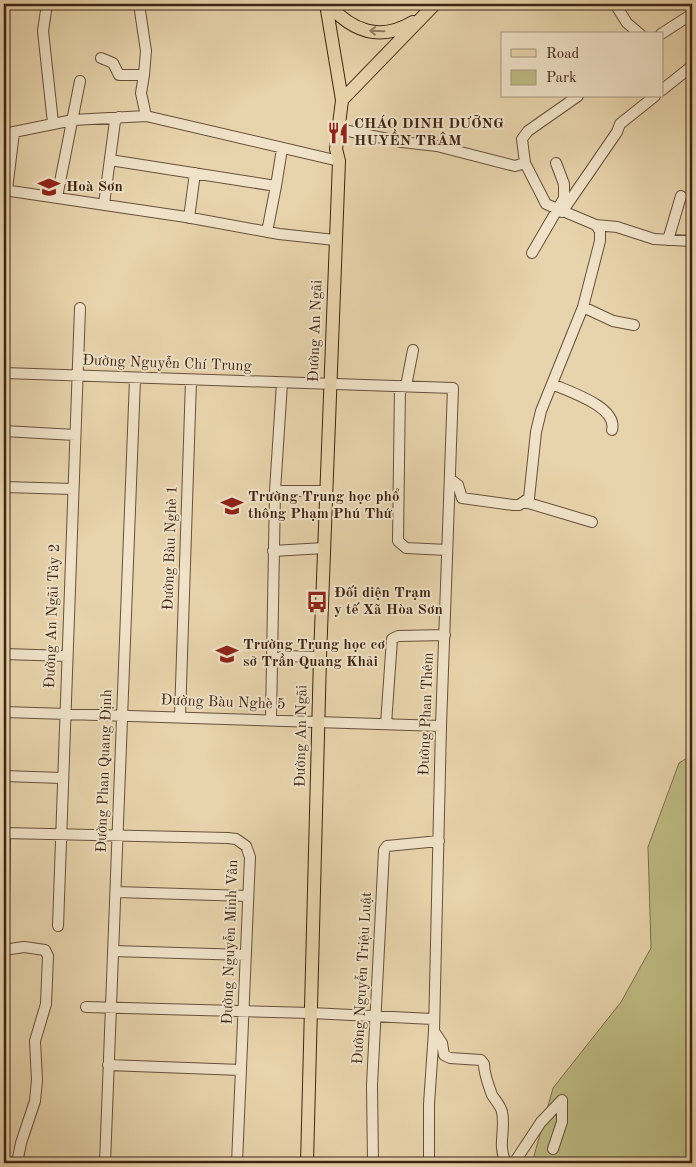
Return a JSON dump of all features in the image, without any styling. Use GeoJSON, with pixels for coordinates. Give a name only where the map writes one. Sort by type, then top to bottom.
{"type":"FeatureCollection","features":[{"type":"Feature","properties":{"kind":"main road"},"geometry":{"type":"LineString","coordinates":[[328,4],[344,21],[365,31],[392,31],[422,18]]}},
{"type":"Feature","properties":{"kind":"main road","name":"Đường An Ngãi"},"geometry":{"type":"LineString","coordinates":[[307,1163],[320,721],[320,657],[339,161],[336,149],[342,100],[328,4]]}},
{"type":"Feature","properties":{"kind":"main road"},"geometry":{"type":"LineString","coordinates":[[342,100],[435,4]]}},
{"type":"Feature","properties":{"kind":"street"},"geometry":{"type":"LineString","coordinates":[[48,4],[43,31],[53,123]]}},
{"type":"Feature","properties":{"kind":"street"},"geometry":{"type":"LineString","coordinates":[[139,4],[146,62],[141,93],[146,116]]}},
{"type":"Feature","properties":{"kind":"street"},"geometry":{"type":"LineString","coordinates":[[616,4],[627,23],[638,32]]}},
{"type":"Feature","properties":{"kind":"street"},"geometry":{"type":"LineString","coordinates":[[664,32],[692,14]]}},
{"type":"Feature","properties":{"kind":"street"},"geometry":{"type":"LineString","coordinates":[[100,58],[113,63],[119,75],[144,75]]}},
{"type":"Feature","properties":{"kind":"street"},"geometry":{"type":"LineString","coordinates":[[664,88],[692,66]]}},
{"type":"Feature","properties":{"kind":"street"},"geometry":{"type":"LineString","coordinates":[[57,197],[80,81]]}},
{"type":"Feature","properties":{"kind":"street"},"geometry":{"type":"LineString","coordinates":[[575,98],[528,131],[522,139],[525,163],[546,204],[596,225],[617,227],[654,239],[692,241]]}},
{"type":"Feature","properties":{"kind":"street"},"geometry":{"type":"LineString","coordinates":[[532,253],[617,132],[620,124],[652,98]]}},
{"type":"Feature","properties":{"kind":"street"},"geometry":{"type":"LineString","coordinates":[[335,240],[267,232],[104,204],[5,190],[9,133],[73,120],[146,116],[339,161]]}},
{"type":"Feature","properties":{"kind":"street"},"geometry":{"type":"LineString","coordinates":[[104,204],[116,121],[119,117]]}},
{"type":"Feature","properties":{"kind":"street"},"geometry":{"type":"LineString","coordinates":[[338,130],[402,142],[437,146],[515,166],[525,163]]}},
{"type":"Feature","properties":{"kind":"street"},"geometry":{"type":"LineString","coordinates":[[267,232],[282,149]]}},
{"type":"Feature","properties":{"kind":"street"},"geometry":{"type":"LineString","coordinates":[[110,160],[276,186]]}},
{"type":"Feature","properties":{"kind":"street"},"geometry":{"type":"LineString","coordinates":[[556,163],[564,184],[564,198],[560,211]]}},
{"type":"Feature","properties":{"kind":"street"},"geometry":{"type":"LineString","coordinates":[[189,218],[196,174]]}},
{"type":"Feature","properties":{"kind":"street"},"geometry":{"type":"LineString","coordinates":[[668,240],[681,196]]}},
{"type":"Feature","properties":{"kind":"street"},"geometry":{"type":"LineString","coordinates":[[525,502],[531,489],[536,432],[542,411],[583,307],[600,241],[600,231],[596,225]]}},
{"type":"Feature","properties":{"kind":"street"},"geometry":{"type":"LineString","coordinates":[[583,307],[613,321],[634,326]]}},
{"type":"Feature","properties":{"kind":"street","name":"Đường An Ngãi Tây 2"},"geometry":{"type":"LineString","coordinates":[[58,926],[80,308]]}},
{"type":"Feature","properties":{"kind":"street"},"geometry":{"type":"LineString","coordinates":[[413,350],[403,386],[398,541],[406,548],[447,550]]}},
{"type":"Feature","properties":{"kind":"street","name":"Đường Nguyễn Chí Trung"},"geometry":{"type":"LineString","coordinates":[[4,374],[330,385]]}},
{"type":"Feature","properties":{"kind":"street","name":"Đường Phan Quang Định"},"geometry":{"type":"LineString","coordinates":[[105,1163],[135,379]]}},
{"type":"Feature","properties":{"kind":"street","name":"Đường Bàu Nghè 1"},"geometry":{"type":"LineString","coordinates":[[180,716],[191,381]]}},
{"type":"Feature","properties":{"kind":"street"},"geometry":{"type":"LineString","coordinates":[[271,719],[274,660],[273,551],[282,383]]}},
{"type":"Feature","properties":{"kind":"street"},"geometry":{"type":"LineString","coordinates":[[552,384],[600,407],[612,417],[614,421],[612,430]]}},
{"type":"Feature","properties":{"kind":"street","name":"Đường Phan Thêm"},"geometry":{"type":"LineString","coordinates":[[330,385],[453,388],[441,726],[434,1031],[429,1104],[431,1161]]}},
{"type":"Feature","properties":{"kind":"street"},"geometry":{"type":"LineString","coordinates":[[4,431],[75,435]]}},
{"type":"Feature","properties":{"kind":"street"},"geometry":{"type":"LineString","coordinates":[[450,479],[458,485],[462,498]]}},
{"type":"Feature","properties":{"kind":"street"},"geometry":{"type":"LineString","coordinates":[[4,487],[73,489]]}},
{"type":"Feature","properties":{"kind":"street"},"geometry":{"type":"LineString","coordinates":[[275,490],[326,491]]}},
{"type":"Feature","properties":{"kind":"street"},"geometry":{"type":"LineString","coordinates":[[449,498],[513,505],[525,502],[592,522]]}},
{"type":"Feature","properties":{"kind":"street"},"geometry":{"type":"LineString","coordinates":[[273,551],[324,548]]}},
{"type":"Feature","properties":{"kind":"street"},"geometry":{"type":"LineString","coordinates":[[386,724],[392,639],[398,636],[445,635]]}},
{"type":"Feature","properties":{"kind":"street"},"geometry":{"type":"LineString","coordinates":[[4,654],[67,656]]}},
{"type":"Feature","properties":{"kind":"street"},"geometry":{"type":"LineString","coordinates":[[274,660],[284,656],[320,657]]}},
{"type":"Feature","properties":{"kind":"street","name":"Đường Bàu Nghè 5"},"geometry":{"type":"LineString","coordinates":[[4,712],[180,716],[441,726]]}},
{"type":"Feature","properties":{"kind":"street"},"geometry":{"type":"LineString","coordinates":[[4,776],[62,778]]}},
{"type":"Feature","properties":{"kind":"street"},"geometry":{"type":"LineString","coordinates":[[4,902],[5,833]]}},
{"type":"Feature","properties":{"kind":"street","name":"Đường Nguyễn Minh Vân"},"geometry":{"type":"LineString","coordinates":[[5,833],[236,839],[244,844],[249,851],[237,1163]]}},
{"type":"Feature","properties":{"kind":"street","name":"Đường Nguyễn Triệu Luật"},"geometry":{"type":"LineString","coordinates":[[373,1163],[372,1085],[384,850],[388,846],[439,842]]}},
{"type":"Feature","properties":{"kind":"street"},"geometry":{"type":"LineString","coordinates":[[116,892],[248,896]]}},
{"type":"Feature","properties":{"kind":"street"},"geometry":{"type":"LineString","coordinates":[[4,950],[33,948],[45,950],[48,954],[46,1004],[35,1041],[35,1101],[21,1143],[17,1163]]}},
{"type":"Feature","properties":{"kind":"street"},"geometry":{"type":"LineString","coordinates":[[113,951],[246,955]]}},
{"type":"Feature","properties":{"kind":"street"},"geometry":{"type":"LineString","coordinates":[[86,1007],[376,1015],[433,1019]]}},
{"type":"Feature","properties":{"kind":"street"},"geometry":{"type":"LineString","coordinates":[[434,1031],[442,1043],[444,1055],[450,1058],[481,1060],[484,1064],[484,1071],[489,1079],[492,1094],[502,1112],[502,1154],[506,1163]]}},
{"type":"Feature","properties":{"kind":"street"},"geometry":{"type":"LineString","coordinates":[[108,1065],[242,1070]]}},
{"type":"Feature","properties":{"kind":"street"},"geometry":{"type":"LineString","coordinates":[[514,1163],[541,1122],[562,1100],[562,1122],[553,1149]]}},
{"type":"Feature","properties":{"kind":"green space"},"geometry":{"type":"Polygon","coordinates":[[[692,755],[692,1163],[532,1163],[553,1088],[621,1002],[651,948],[648,847],[679,763],[692,755]]]}},
{"type":"Feature","properties":{"kind":"place","name":"CHÁO DINH DƯỠNG HUYỀN TRÂM"},"geometry":{"type":"Point","coordinates":[338,133]}},
{"type":"Feature","properties":{"kind":"place","name":"Hoà Sơn"},"geometry":{"type":"Point","coordinates":[49,187]}},
{"type":"Feature","properties":{"kind":"place","name":"Trường Trung học phổ thông Phạm Phú Thứ"},"geometry":{"type":"Point","coordinates":[232,506]}},
{"type":"Feature","properties":{"kind":"place","name":"Đối diện Trạm y tế Xã Hòa Sơn"},"geometry":{"type":"Point","coordinates":[317,602]}},
{"type":"Feature","properties":{"kind":"place","name":"Trường Trung học cơ sở Trần Quang Khải"},"geometry":{"type":"Point","coordinates":[227,654]}}]}
